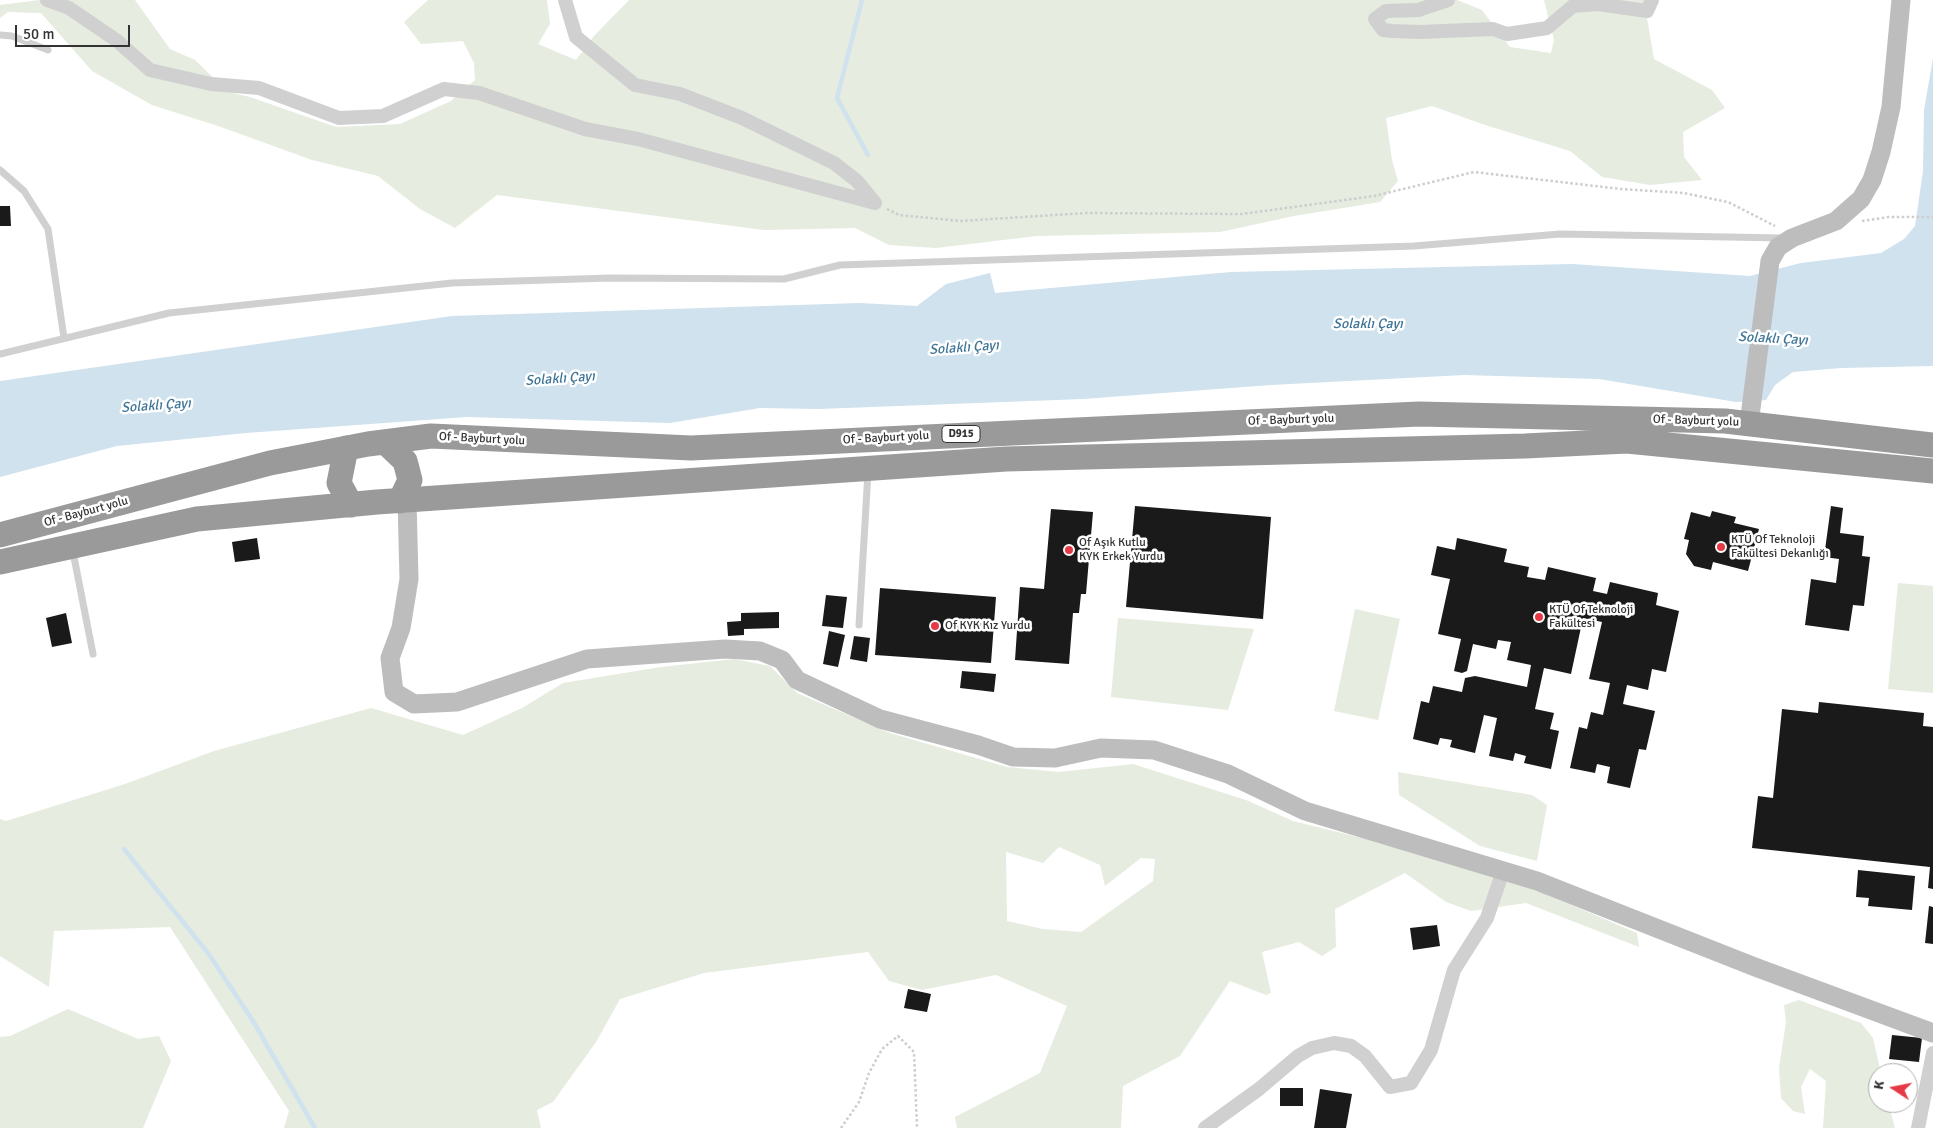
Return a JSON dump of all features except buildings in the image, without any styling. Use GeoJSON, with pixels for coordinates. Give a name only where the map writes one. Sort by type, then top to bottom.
{"type":"FeatureCollection","features":[{"type":"Feature","properties":{"kind":"highway","name":"Of - Bayburt yolu"},"geometry":{"type":"LineString","coordinates":[[0,535],[270,463],[346,448],[431,436],[691,448],[1419,414],[1725,421],[1750,417],[1933,445]]}},
{"type":"Feature","properties":{"kind":"highway","name":"Of - Bayburt yolu"},"geometry":{"type":"LineString","coordinates":[[0,562],[197,518],[404,500],[1006,459],[1525,446],[1627,441],[1933,471]]}},
{"type":"Feature","properties":{"kind":"highway"},"geometry":{"type":"LineString","coordinates":[[385,442],[405,461],[410,480],[404,500]]}},
{"type":"Feature","properties":{"kind":"highway"},"geometry":{"type":"LineString","coordinates":[[346,448],[339,483],[351,505]]}},
{"type":"Feature","properties":{"kind":"street"},"geometry":{"type":"LineString","coordinates":[[47,0],[69,8],[108,34],[150,70],[211,84],[259,88],[339,118],[383,116],[444,88],[479,93],[585,129],[638,139],[875,203]]}},
{"type":"Feature","properties":{"kind":"street"},"geometry":{"type":"LineString","coordinates":[[565,0],[576,37],[635,84],[680,94],[742,118],[834,163],[857,180],[875,203]]}},
{"type":"Feature","properties":{"kind":"street"},"geometry":{"type":"LineString","coordinates":[[1448,0],[1418,10],[1386,11],[1375,19],[1383,30],[1420,32],[1493,29],[1507,34],[1547,28],[1573,6],[1598,4],[1647,11],[1652,0]]}},
{"type":"Feature","properties":{"kind":"street"},"geometry":{"type":"LineString","coordinates":[[1750,417],[1770,261],[1778,247],[1792,238],[1836,221],[1861,199],[1872,180],[1881,152],[1891,107],[1901,0]]}},
{"type":"Feature","properties":{"kind":"street"},"geometry":{"type":"LineString","coordinates":[[404,500],[409,579],[401,628],[390,658],[394,692],[414,704],[457,702],[587,659],[726,649],[760,651],[782,660],[796,680],[880,719],[978,745],[1013,757],[1055,758],[1101,748],[1154,750],[1228,774],[1305,811],[1537,881],[1746,964],[1933,1033]]}},
{"type":"Feature","properties":{"kind":"street"},"geometry":{"type":"LineString","coordinates":[[1205,1128],[1245,1100],[1298,1056],[1312,1048],[1334,1043],[1351,1046],[1365,1056],[1390,1087],[1411,1083],[1431,1050],[1454,970],[1488,918],[1503,871]]}},
{"type":"Feature","properties":{"kind":"street"},"geometry":{"type":"LineString","coordinates":[[1918,1128],[1933,1053]]}},
{"type":"Feature","properties":{"kind":"lane"},"geometry":{"type":"LineString","coordinates":[[0,35],[12,36],[48,50]]}},
{"type":"Feature","properties":{"kind":"lane"},"geometry":{"type":"LineString","coordinates":[[0,170],[24,191],[48,229],[64,338]]}},
{"type":"Feature","properties":{"kind":"lane"},"geometry":{"type":"LineString","coordinates":[[0,354],[169,312],[452,283],[610,278],[784,278],[840,265],[1414,246],[1560,234],[1792,238]]}},
{"type":"Feature","properties":{"kind":"lane"},"geometry":{"type":"LineString","coordinates":[[859,625],[868,469]]}},
{"type":"Feature","properties":{"kind":"lane"},"geometry":{"type":"LineString","coordinates":[[72,546],[93,654]]}},
{"type":"Feature","properties":{"kind":"path"},"geometry":{"type":"LineString","coordinates":[[875,203],[899,215],[960,221],[1086,213],[1242,214],[1374,196],[1474,172],[1622,189],[1684,193],[1728,202],[1768,220],[1792,238]]}},
{"type":"Feature","properties":{"kind":"path"},"geometry":{"type":"LineString","coordinates":[[1836,221],[1858,222],[1889,217],[1933,217]]}},
{"type":"Feature","properties":{"kind":"path"},"geometry":{"type":"LineString","coordinates":[[841,1128],[859,1102],[869,1073],[882,1049],[898,1036],[914,1052],[918,1128]]}},
{"type":"Feature","properties":{"kind":"shaded area"},"geometry":{"type":"Polygon","coordinates":[[[39,0],[135,0],[170,49],[195,60],[228,92],[250,97],[336,127],[400,124],[451,101],[475,80],[474,63],[463,41],[421,44],[404,22],[428,0],[547,0],[550,24],[538,44],[576,60],[594,36],[629,0],[1457,0],[1482,10],[1510,47],[1551,53],[1554,40],[1544,0],[1644,0],[1654,59],[1712,90],[1725,108],[1683,132],[1684,157],[1702,180],[1650,185],[1602,177],[1570,151],[1485,125],[1432,106],[1386,118],[1392,160],[1398,181],[1380,202],[1294,216],[1220,232],[1037,236],[936,248],[889,245],[855,228],[764,230],[497,195],[455,228],[420,209],[378,176],[312,160],[221,127],[152,105],[92,71],[41,13],[8,12],[0,18],[0,5],[39,0]]]}},
{"type":"Feature","properties":{"kind":"shaded area"},"geometry":{"type":"Polygon","coordinates":[[[1898,583],[1933,586],[1933,693],[1888,689],[1898,583]]]}},
{"type":"Feature","properties":{"kind":"shaded area"},"geometry":{"type":"Polygon","coordinates":[[[1355,609],[1400,619],[1378,720],[1334,711],[1355,609]]]}},
{"type":"Feature","properties":{"kind":"shaded area"},"geometry":{"type":"Polygon","coordinates":[[[1118,618],[1254,629],[1228,710],[1111,697],[1118,618]]]}},
{"type":"Feature","properties":{"kind":"shaded area"},"geometry":{"type":"Polygon","coordinates":[[[734,659],[770,666],[797,693],[890,733],[1007,767],[1059,772],[1133,764],[1246,800],[1293,821],[1366,839],[1527,886],[1637,933],[1639,947],[1526,903],[1471,911],[1446,902],[1405,873],[1335,909],[1336,947],[1322,956],[1299,942],[1262,952],[1271,993],[1266,995],[1230,981],[1180,1056],[1123,1086],[1121,1128],[957,1128],[955,1117],[1040,1073],[1067,1006],[996,975],[922,990],[889,981],[868,952],[704,973],[620,999],[596,1042],[553,1102],[537,1110],[541,1128],[284,1128],[289,1111],[170,927],[54,931],[49,987],[0,956],[0,819],[6,821],[125,784],[214,751],[371,708],[463,735],[522,708],[563,683],[661,667],[734,659]],[[1059,847],[1043,863],[1006,852],[1007,921],[1043,929],[1081,932],[1153,881],[1155,859],[1141,858],[1105,886],[1100,865],[1059,847]]]}},
{"type":"Feature","properties":{"kind":"shaded area"},"geometry":{"type":"Polygon","coordinates":[[[1398,772],[1532,795],[1547,805],[1537,861],[1480,846],[1399,795],[1398,772]]]}},
{"type":"Feature","properties":{"kind":"shaded area"},"geometry":{"type":"Polygon","coordinates":[[[1799,1000],[1861,1023],[1873,1038],[1879,1063],[1868,1063],[1868,1113],[1891,1113],[1895,1128],[1823,1128],[1826,1081],[1810,1069],[1801,1087],[1805,1114],[1793,1111],[1781,1098],[1779,1068],[1786,1022],[1784,1005],[1799,1000]]]}},
{"type":"Feature","properties":{"kind":"shaded area"},"geometry":{"type":"Polygon","coordinates":[[[68,1009],[138,1039],[159,1036],[171,1061],[143,1128],[0,1128],[0,1037],[10,1036],[68,1009]]]}},
{"type":"Feature","properties":{"kind":"water","name":"Solaklı Çayı"},"geometry":{"type":"Polygon","coordinates":[[[1933,58],[1933,366],[1841,368],[1793,372],[1775,385],[1766,400],[1736,402],[1599,379],[1464,375],[1271,385],[1083,399],[819,409],[760,408],[670,423],[467,417],[246,433],[117,446],[0,477],[0,381],[452,316],[860,303],[917,306],[946,284],[990,273],[995,293],[1231,272],[1572,264],[1750,276],[1801,263],[1881,253],[1904,239],[1915,226],[1923,171],[1924,110],[1933,58]]]}},
{"type":"Feature","properties":{"kind":"waterway"},"geometry":{"type":"LineString","coordinates":[[862,0],[837,98],[868,155]]}},
{"type":"Feature","properties":{"kind":"waterway"},"geometry":{"type":"LineString","coordinates":[[124,849],[208,953],[253,1021],[315,1128]]}},
{"type":"Feature","properties":{"kind":"place","name":"KTÜ Of Teknoloji Fakültesi Dekanlığı"},"geometry":{"type":"Point","coordinates":[1721,547]}},
{"type":"Feature","properties":{"kind":"place","name":"Of Aşık Kutlu KYK Erkek Yurdu"},"geometry":{"type":"Point","coordinates":[1069,550]}},
{"type":"Feature","properties":{"kind":"place","name":"KTÜ Of Teknoloji Fakültesi"},"geometry":{"type":"Point","coordinates":[1539,617]}},
{"type":"Feature","properties":{"kind":"place","name":"Of KYK Kız Yurdu"},"geometry":{"type":"Point","coordinates":[935,626]}}]}
